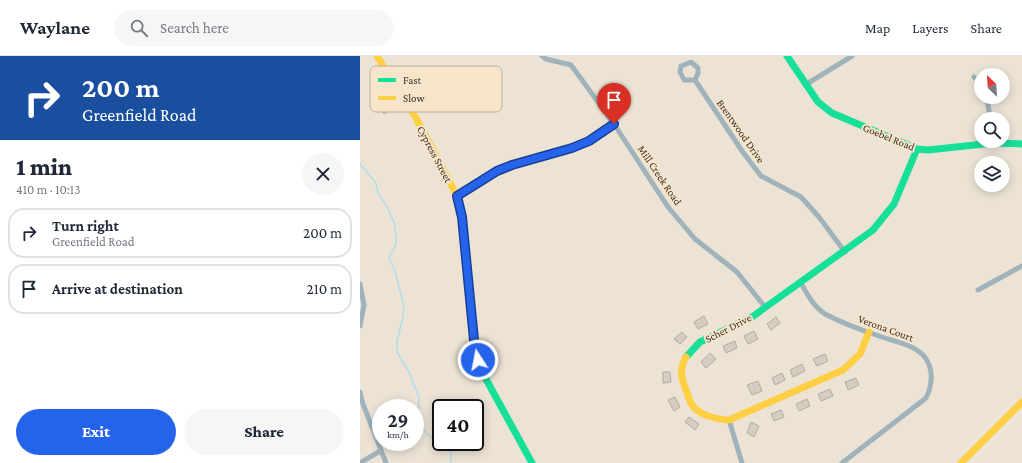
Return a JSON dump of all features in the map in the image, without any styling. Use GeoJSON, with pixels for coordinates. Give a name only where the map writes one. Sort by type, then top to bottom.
{"type":"FeatureCollection","features":[{"type":"Feature","properties":{"kind":"street","name":"Cypress Street"},"geometry":{"type":"LineString","coordinates":[[376,56],[382,66]]}},
{"type":"Feature","properties":{"kind":"street","name":"Mill Creek Road"},"geometry":{"type":"LineString","coordinates":[[542,56],[546,59],[571,65],[614,124],[668,207],[695,239],[737,272],[765,307]]}},
{"type":"Feature","properties":{"kind":"street","name":"Goebel Road"},"geometry":{"type":"LineString","coordinates":[[787,56],[818,102],[832,113],[917,149],[928,150],[974,144]]}},
{"type":"Feature","properties":{"kind":"street"},"geometry":{"type":"LineString","coordinates":[[806,85],[852,56]]}},
{"type":"Feature","properties":{"kind":"street","name":"Brentwood Drive"},"geometry":{"type":"LineString","coordinates":[[695,80],[742,151],[761,176],[801,197],[819,217],[845,252]]}},
{"type":"Feature","properties":{"kind":"street","name":"Cypress Street"},"geometry":{"type":"LineString","coordinates":[[412,112],[457,196],[462,217],[475,350],[481,370],[532,463]]}},
{"type":"Feature","properties":{"kind":"street"},"geometry":{"type":"LineString","coordinates":[[457,196],[497,171],[512,165],[572,148],[589,141],[614,124]]}},
{"type":"Feature","properties":{"kind":"street","name":"Goebel Road"},"geometry":{"type":"LineString","coordinates":[[1010,143],[1022,144]]}},
{"type":"Feature","properties":{"kind":"street","name":"Scher Drive"},"geometry":{"type":"LineString","coordinates":[[729,420],[715,419],[704,414],[692,405],[681,377],[682,364],[689,352],[700,342],[752,317],[845,252],[873,230],[894,204],[917,149]]}},
{"type":"Feature","properties":{"kind":"street"},"geometry":{"type":"LineString","coordinates":[[978,290],[1022,266]]}},
{"type":"Feature","properties":{"kind":"street","name":"Verona Court"},"geometry":{"type":"LineString","coordinates":[[801,283],[812,301],[824,313],[869,332],[912,347],[924,356],[931,369],[932,387],[926,398],[842,463]]}},
{"type":"Feature","properties":{"kind":"street"},"geometry":{"type":"LineString","coordinates":[[360,284],[364,305],[360,326]]}},
{"type":"Feature","properties":{"kind":"street"},"geometry":{"type":"LineString","coordinates":[[742,463],[729,420],[843,370],[856,361],[864,348],[869,332]]}},
{"type":"Feature","properties":{"kind":"street"},"geometry":{"type":"LineString","coordinates":[[360,392],[372,427]]}},
{"type":"Feature","properties":{"kind":"street"},"geometry":{"type":"LineString","coordinates":[[961,463],[1022,402]]}},
{"type":"Feature","properties":{"kind":"street"},"geometry":{"type":"LineString","coordinates":[[360,463],[378,451]]}},
{"type":"Feature","properties":{"kind":"street"},"geometry":{"type":"LineString","coordinates":[[380,451],[386,463]]}},
{"type":"Feature","properties":{"kind":"building"},"geometry":{"type":"Polygon","coordinates":[[[704,316],[708,324],[698,329],[694,322],[704,316]]]}},
{"type":"Feature","properties":{"kind":"building"},"geometry":{"type":"Polygon","coordinates":[[[776,317],[780,323],[771,330],[767,324],[776,317]]]}},
{"type":"Feature","properties":{"kind":"building"},"geometry":{"type":"Polygon","coordinates":[[[754,331],[758,339],[748,344],[744,336],[754,331]]]}},
{"type":"Feature","properties":{"kind":"building"},"geometry":{"type":"Polygon","coordinates":[[[682,332],[687,337],[680,344],[674,339],[682,332]]]}},
{"type":"Feature","properties":{"kind":"building"},"geometry":{"type":"Polygon","coordinates":[[[735,341],[737,348],[726,353],[723,346],[735,341]]]}},
{"type":"Feature","properties":{"kind":"building"},"geometry":{"type":"Polygon","coordinates":[[[710,353],[716,359],[706,368],[701,362],[710,353]]]}},
{"type":"Feature","properties":{"kind":"building"},"geometry":{"type":"Polygon","coordinates":[[[825,354],[828,361],[817,366],[813,359],[825,354]]]}},
{"type":"Feature","properties":{"kind":"building"},"geometry":{"type":"Polygon","coordinates":[[[802,364],[805,371],[793,377],[790,370],[802,364]]]}},
{"type":"Feature","properties":{"kind":"building"},"geometry":{"type":"Polygon","coordinates":[[[663,372],[670,372],[671,382],[663,383],[663,372]]]}},
{"type":"Feature","properties":{"kind":"building"},"geometry":{"type":"Polygon","coordinates":[[[782,373],[785,380],[775,385],[772,378],[782,373]]]}},
{"type":"Feature","properties":{"kind":"building"},"geometry":{"type":"Polygon","coordinates":[[[856,378],[859,385],[848,390],[845,382],[856,378]]]}},
{"type":"Feature","properties":{"kind":"building"},"geometry":{"type":"Polygon","coordinates":[[[758,381],[762,391],[752,395],[747,385],[758,381]]]}},
{"type":"Feature","properties":{"kind":"building"},"geometry":{"type":"Polygon","coordinates":[[[830,389],[833,396],[821,401],[818,394],[830,389]]]}},
{"type":"Feature","properties":{"kind":"building"},"geometry":{"type":"Polygon","coordinates":[[[675,397],[680,407],[674,411],[668,400],[675,397]]]}},
{"type":"Feature","properties":{"kind":"building"},"geometry":{"type":"Polygon","coordinates":[[[807,399],[810,406],[799,411],[796,404],[807,399]]]}},
{"type":"Feature","properties":{"kind":"building"},"geometry":{"type":"Polygon","coordinates":[[[781,410],[784,417],[774,421],[771,414],[781,410]]]}},
{"type":"Feature","properties":{"kind":"building"},"geometry":{"type":"Polygon","coordinates":[[[689,417],[699,424],[695,430],[685,422],[689,417]]]}},
{"type":"Feature","properties":{"kind":"building"},"geometry":{"type":"Polygon","coordinates":[[[751,422],[759,426],[754,437],[747,433],[751,422]]]}},
{"type":"Feature","properties":{"kind":"waterway"},"geometry":{"type":"LineString","coordinates":[[360,164],[376,183],[378,193],[385,203],[394,222],[396,244],[389,258],[395,271],[404,306],[397,341],[397,352],[409,372],[419,397],[418,422],[427,434],[451,452],[451,463]]}},
{"type":"Feature","properties":{"kind":"traffic: fast"},"geometry":{"type":"LineString","coordinates":[[787,56],[818,102],[832,113],[917,149],[928,150],[993,143],[1022,144]]}},
{"type":"Feature","properties":{"kind":"traffic: fast"},"geometry":{"type":"LineString","coordinates":[[686,357],[700,342],[752,317],[873,230],[894,204],[917,149]]}},
{"type":"Feature","properties":{"kind":"traffic: fast"},"geometry":{"type":"LineString","coordinates":[[469,288],[475,350],[481,370],[532,463]]}},
{"type":"Feature","properties":{"kind":"traffic: slow"},"geometry":{"type":"LineString","coordinates":[[377,56],[383,66]]}},
{"type":"Feature","properties":{"kind":"traffic: slow"},"geometry":{"type":"LineString","coordinates":[[412,112],[457,196],[462,217],[469,288]]}},
{"type":"Feature","properties":{"kind":"traffic: slow"},"geometry":{"type":"LineString","coordinates":[[686,357],[682,368],[682,375],[683,383],[692,405],[699,412],[714,418],[729,420],[843,370],[860,354],[869,332]]}},
{"type":"Feature","properties":{"kind":"traffic: slow"},"geometry":{"type":"LineString","coordinates":[[961,463],[1022,402]]}},
{"type":"Feature","properties":{"kind":"route"},"geometry":{"type":"LineString","coordinates":[[478,360],[475,350],[462,217],[457,196],[497,171],[512,165],[572,148],[589,141],[614,124]]}}]}
